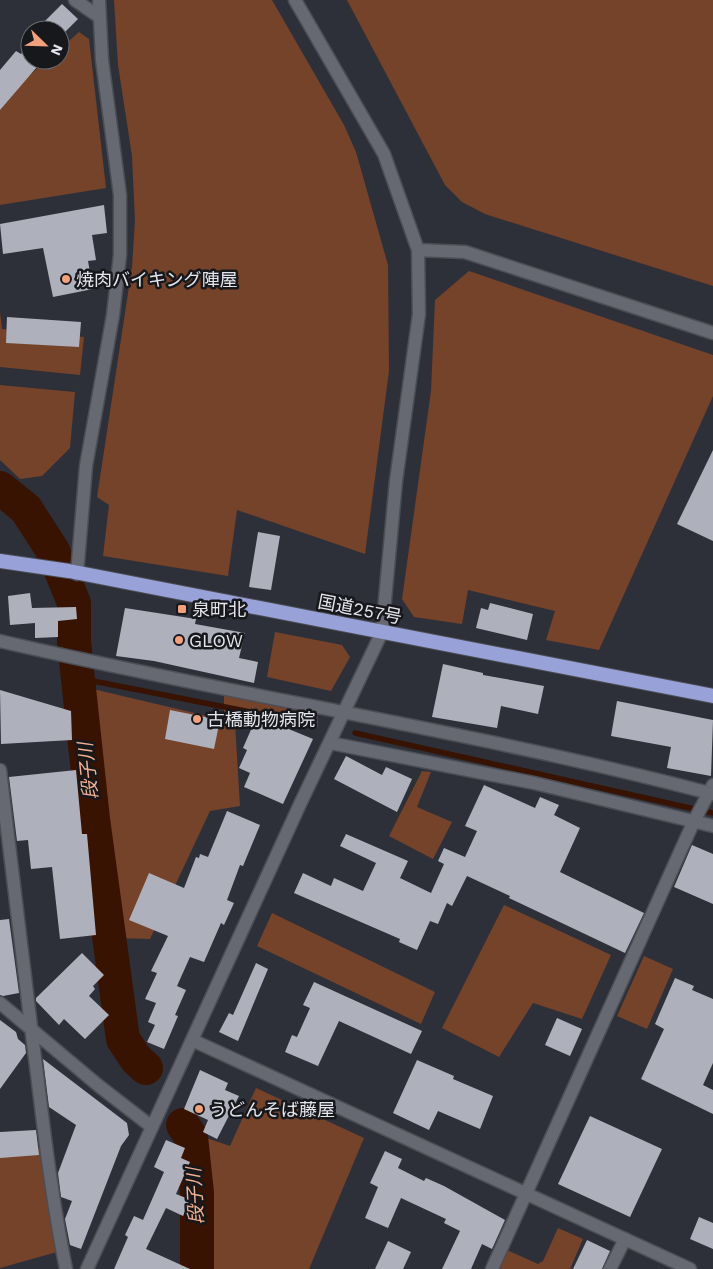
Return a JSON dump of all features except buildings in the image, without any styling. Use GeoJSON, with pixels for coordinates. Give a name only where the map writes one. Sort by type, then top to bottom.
{"type":"FeatureCollection","features":[{"type":"Feature","properties":{"kind":"highway","name":"国道257号"},"geometry":{"type":"LineString","coordinates":[[0,561],[73,572],[713,696]]}},
{"type":"Feature","properties":{"kind":"street"},"geometry":{"type":"LineString","coordinates":[[75,0],[98,16]]}},
{"type":"Feature","properties":{"kind":"street"},"geometry":{"type":"LineString","coordinates":[[73,572],[86,466],[112,315],[120,255],[120,195],[98,16],[99,0]]}},
{"type":"Feature","properties":{"kind":"street"},"geometry":{"type":"LineString","coordinates":[[87,1269],[382,632],[396,481],[418,314],[418,250],[384,154],[295,0]]}},
{"type":"Feature","properties":{"kind":"street"},"geometry":{"type":"LineString","coordinates":[[418,250],[465,252],[713,333]]}},
{"type":"Feature","properties":{"kind":"street"},"geometry":{"type":"LineString","coordinates":[[0,640],[344,714],[446,733],[712,791],[694,821],[492,1269]]}},
{"type":"Feature","properties":{"kind":"street"},"geometry":{"type":"LineString","coordinates":[[330,743],[534,784],[713,826]]}},
{"type":"Feature","properties":{"kind":"street"},"geometry":{"type":"LineString","coordinates":[[0,770],[56,1220],[66,1269]]}},
{"type":"Feature","properties":{"kind":"street"},"geometry":{"type":"LineString","coordinates":[[0,1003],[99,1086],[152,1127]]}},
{"type":"Feature","properties":{"kind":"street"},"geometry":{"type":"LineString","coordinates":[[192,1040],[690,1269]]}},
{"type":"Feature","properties":{"kind":"street"},"geometry":{"type":"LineString","coordinates":[[610,1269],[625,1239]]}},
{"type":"Feature","properties":{"kind":"shaded area"},"geometry":{"type":"Polygon","coordinates":[[[114,0],[272,0],[344,125],[356,152],[388,265],[389,371],[365,554],[237,510],[228,576],[103,556],[109,505],[97,497],[132,267],[135,221],[132,156],[118,65],[114,0]]]}},
{"type":"Feature","properties":{"kind":"shaded area"},"geometry":{"type":"Polygon","coordinates":[[[347,0],[713,0],[713,286],[485,214],[462,202],[445,185],[347,0]]]}},
{"type":"Feature","properties":{"kind":"shaded area"},"geometry":{"type":"Polygon","coordinates":[[[79,32],[89,39],[106,188],[0,205],[0,101],[36,70],[70,70],[70,40],[79,32]]]}},
{"type":"Feature","properties":{"kind":"shaded area"},"geometry":{"type":"Polygon","coordinates":[[[469,271],[713,355],[713,396],[599,650],[546,640],[555,611],[468,590],[462,624],[414,617],[402,599],[431,391],[435,300],[469,271]]]}},
{"type":"Feature","properties":{"kind":"shaded area"},"geometry":{"type":"Polygon","coordinates":[[[0,312],[2,329],[84,337],[80,375],[0,367],[0,312]]]}},
{"type":"Feature","properties":{"kind":"shaded area"},"geometry":{"type":"Polygon","coordinates":[[[0,385],[75,392],[70,448],[42,476],[20,479],[0,460],[0,385]]]}},
{"type":"Feature","properties":{"kind":"shaded area"},"geometry":{"type":"Polygon","coordinates":[[[275,632],[342,645],[350,657],[331,691],[267,677],[275,632]]]}},
{"type":"Feature","properties":{"kind":"shaded area"},"geometry":{"type":"Polygon","coordinates":[[[224,686],[317,706],[318,727],[288,715],[242,715],[226,720],[235,723],[240,806],[210,811],[150,939],[116,938],[93,689],[224,720],[224,686]]]}},
{"type":"Feature","properties":{"kind":"shaded area"},"geometry":{"type":"Polygon","coordinates":[[[422,771],[431,772],[417,807],[452,822],[433,859],[389,836],[422,771]]]}},
{"type":"Feature","properties":{"kind":"shaded area"},"geometry":{"type":"Polygon","coordinates":[[[504,905],[611,955],[582,1019],[533,1003],[499,1057],[442,1028],[504,905]]]}},
{"type":"Feature","properties":{"kind":"shaded area"},"geometry":{"type":"Polygon","coordinates":[[[272,913],[435,992],[421,1024],[257,946],[272,913]]]}},
{"type":"Feature","properties":{"kind":"shaded area"},"geometry":{"type":"Polygon","coordinates":[[[644,956],[673,969],[647,1029],[617,1016],[644,956]]]}},
{"type":"Feature","properties":{"kind":"shaded area"},"geometry":{"type":"Polygon","coordinates":[[[256,1088],[364,1138],[309,1269],[199,1269],[188,1257],[189,1132],[230,1146],[256,1088]]]}},
{"type":"Feature","properties":{"kind":"shaded area"},"geometry":{"type":"Polygon","coordinates":[[[39,1148],[57,1252],[0,1268],[0,1155],[39,1148]]]}},
{"type":"Feature","properties":{"kind":"shaded area"},"geometry":{"type":"Polygon","coordinates":[[[558,1228],[583,1239],[570,1269],[498,1269],[507,1250],[538,1264],[543,1261],[558,1228]]]}},
{"type":"Feature","properties":{"kind":"waterway","name":"段子川"},"geometry":{"type":"LineString","coordinates":[[0,488],[26,509],[53,551],[74,603],[74,642],[93,819],[123,1039],[136,1059],[146,1068]]}},
{"type":"Feature","properties":{"kind":"waterway"},"geometry":{"type":"LineString","coordinates":[[78,678],[306,723]]}},
{"type":"Feature","properties":{"kind":"waterway"},"geometry":{"type":"LineString","coordinates":[[355,733],[713,813]]}},
{"type":"Feature","properties":{"kind":"waterway","name":"段子川"},"geometry":{"type":"LineString","coordinates":[[183,1125],[191,1137],[197,1193],[197,1269]]}},
{"type":"Feature","properties":{"kind":"place","name":"焼肉バイキング陣屋"},"geometry":{"type":"Point","coordinates":[66,279]}},
{"type":"Feature","properties":{"kind":"place","name":"泉町北"},"geometry":{"type":"Point","coordinates":[182,609]}},
{"type":"Feature","properties":{"kind":"place","name":"GLOW"},"geometry":{"type":"Point","coordinates":[179,640]}},
{"type":"Feature","properties":{"kind":"place","name":"古橋動物病院"},"geometry":{"type":"Point","coordinates":[197,719]}},
{"type":"Feature","properties":{"kind":"place","name":"うどんそば藤屋"},"geometry":{"type":"Point","coordinates":[199,1109]}}]}
